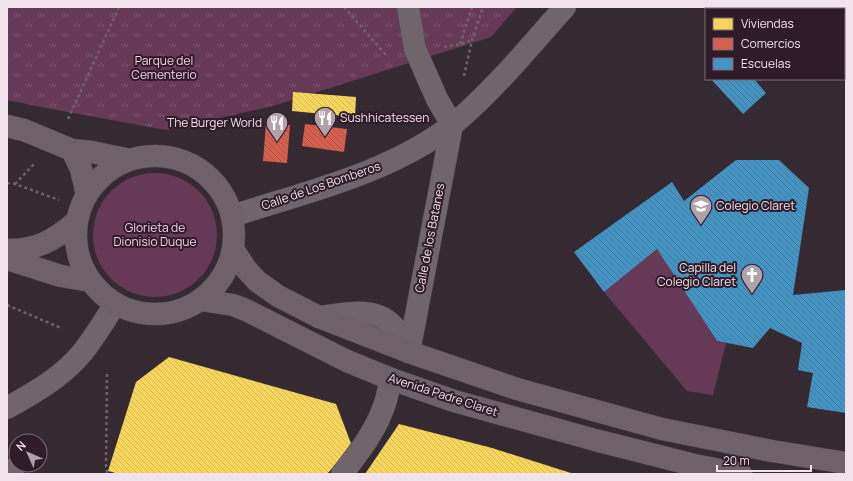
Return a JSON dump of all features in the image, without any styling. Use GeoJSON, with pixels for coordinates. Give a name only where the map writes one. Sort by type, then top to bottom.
{"type":"FeatureCollection","features":[{"type":"Feature","properties":{"kind":"main road"},"geometry":{"type":"LineString","coordinates":[[7,126],[24,130],[72,150],[92,152],[130,160]]}},
{"type":"Feature","properties":{"kind":"main road"},"geometry":{"type":"LineString","coordinates":[[7,250],[40,246],[49,242],[61,234],[81,208],[92,187],[105,174],[116,166],[130,160],[145,156],[161,156],[177,159],[193,165],[207,174],[227,200],[234,227],[233,249],[224,275],[214,289],[201,300],[188,308],[162,315],[140,314],[129,311],[115,304],[99,292],[90,281],[79,261],[76,244],[81,208],[81,169],[72,150]]}},
{"type":"Feature","properties":{"kind":"main road"},"geometry":{"type":"LineString","coordinates":[[233,249],[246,269],[257,281],[278,296],[319,317],[409,352],[517,389],[662,429],[772,451],[846,463]]}},
{"type":"Feature","properties":{"kind":"main road"},"geometry":{"type":"LineString","coordinates":[[7,259],[61,276],[90,281]]}},
{"type":"Feature","properties":{"kind":"main road","name":"Avenida Padre Claret"},"geometry":{"type":"LineString","coordinates":[[201,300],[233,305],[246,310],[347,361],[391,379],[454,401],[696,469],[741,474]]}},
{"type":"Feature","properties":{"kind":"street"},"geometry":{"type":"LineString","coordinates":[[408,7],[415,49],[437,99],[452,125]]}},
{"type":"Feature","properties":{"kind":"street","name":"Calle de Los Bomberos"},"geometry":{"type":"LineString","coordinates":[[232,216],[360,174],[391,161],[432,139],[478,104],[565,7]]}},
{"type":"Feature","properties":{"kind":"street","name":"Calle de los Batanes"},"geometry":{"type":"LineString","coordinates":[[409,352],[452,125]]}},
{"type":"Feature","properties":{"kind":"street"},"geometry":{"type":"LineString","coordinates":[[7,408],[40,388],[82,353],[115,304]]}},
{"type":"Feature","properties":{"kind":"street"},"geometry":{"type":"LineString","coordinates":[[342,474],[359,452],[375,427],[386,400],[391,379]]}},
{"type":"Feature","properties":{"kind":"street"},"geometry":{"type":"LineString","coordinates":[[7,470],[14,474]]}},
{"type":"Feature","properties":{"kind":"path"},"geometry":{"type":"LineString","coordinates":[[69,118],[119,7]]}},
{"type":"Feature","properties":{"kind":"path"},"geometry":{"type":"LineString","coordinates":[[344,7],[385,54]]}},
{"type":"Feature","properties":{"kind":"path"},"geometry":{"type":"LineString","coordinates":[[460,44],[472,7]]}},
{"type":"Feature","properties":{"kind":"path"},"geometry":{"type":"LineString","coordinates":[[464,79],[472,40],[483,7]]}},
{"type":"Feature","properties":{"kind":"path"},"geometry":{"type":"LineString","coordinates":[[438,47],[460,44],[472,40]]}},
{"type":"Feature","properties":{"kind":"path"},"geometry":{"type":"LineString","coordinates":[[15,184],[35,163]]}},
{"type":"Feature","properties":{"kind":"path"},"geometry":{"type":"LineString","coordinates":[[7,183],[15,184],[81,208]]}},
{"type":"Feature","properties":{"kind":"path"},"geometry":{"type":"LineString","coordinates":[[7,305],[61,328]]}},
{"type":"Feature","properties":{"kind":"path"},"geometry":{"type":"LineString","coordinates":[[107,374],[106,466],[107,472],[110,474]]}},
{"type":"Feature","properties":{"kind":"green space","name":"Parque del Cementerio"},"geometry":{"type":"Polygon","coordinates":[[[7,7],[517,7],[491,37],[273,106],[166,130],[7,100],[7,7]]]}},
{"type":"Feature","properties":{"kind":"green space","name":"Glorieta de Dionisio Duque"},"geometry":{"type":"Polygon","coordinates":[[[161,173],[179,177],[190,183],[203,195],[213,211],[217,235],[213,259],[207,270],[195,283],[173,295],[149,297],[131,293],[120,287],[107,275],[95,253],[93,229],[97,211],[103,200],[115,187],[137,175],[161,173]]]}},
{"type":"Feature","properties":{"kind":"green space"},"geometry":{"type":"Polygon","coordinates":[[[657,249],[717,341],[726,343],[713,395],[687,391],[604,292],[657,249]]]}},
{"type":"Feature","properties":{"kind":"building: Viviendas"},"geometry":{"type":"Polygon","coordinates":[[[293,92],[356,97],[355,117],[292,111],[293,92]]]}},
{"type":"Feature","properties":{"kind":"building: Viviendas"},"geometry":{"type":"Polygon","coordinates":[[[169,357],[336,404],[352,446],[327,474],[119,474],[108,471],[136,382],[169,357]]]}},
{"type":"Feature","properties":{"kind":"building: Viviendas"},"geometry":{"type":"Polygon","coordinates":[[[399,424],[492,448],[574,474],[365,474],[399,424]]]}},
{"type":"Feature","properties":{"kind":"building: Comercios","name":"The Burger World"},"geometry":{"type":"Polygon","coordinates":[[[266,124],[290,125],[287,163],[263,161],[266,124]]]}},
{"type":"Feature","properties":{"kind":"building: Comercios","name":"Sushhicatessen"},"geometry":{"type":"Polygon","coordinates":[[[305,124],[347,129],[344,152],[302,146],[305,124]]]}},
{"type":"Feature","properties":{"kind":"building: Escuelas"},"geometry":{"type":"Polygon","coordinates":[[[846,7],[846,21],[845,8],[836,8],[846,7]]]}},
{"type":"Feature","properties":{"kind":"building: Escuelas"},"geometry":{"type":"Polygon","coordinates":[[[712,80],[755,80],[766,93],[743,114],[712,80]]]}},
{"type":"Feature","properties":{"kind":"building: Escuelas"},"geometry":{"type":"Polygon","coordinates":[[[736,160],[779,160],[809,188],[793,295],[846,290],[846,413],[807,407],[813,373],[798,370],[802,343],[770,328],[753,348],[717,341],[657,249],[604,292],[574,252],[672,182],[684,201],[736,160]]]}},
{"type":"Feature","properties":{"kind":"place","name":"Sushhicatessen"},"geometry":{"type":"Point","coordinates":[325,138]}},
{"type":"Feature","properties":{"kind":"place","name":"The Burger World"},"geometry":{"type":"Point","coordinates":[277,142]}},
{"type":"Feature","properties":{"kind":"place","name":"Colegio Claret"},"geometry":{"type":"Point","coordinates":[701,226]}},
{"type":"Feature","properties":{"kind":"place","name":"Capilla del Colegio Claret"},"geometry":{"type":"Point","coordinates":[752,294]}}]}
